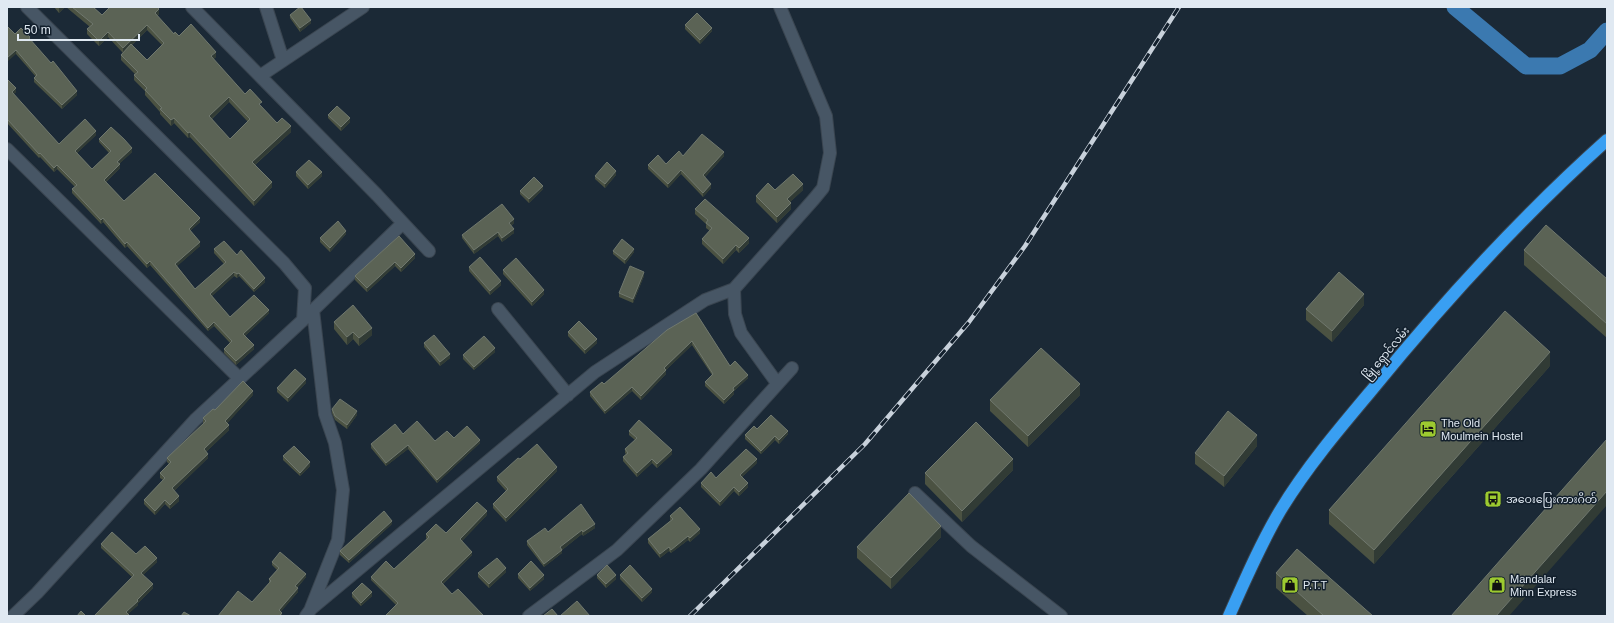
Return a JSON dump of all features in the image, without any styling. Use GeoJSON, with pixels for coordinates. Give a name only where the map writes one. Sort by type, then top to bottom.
{"type":"FeatureCollection","features":[{"type":"Feature","properties":{"kind":"highway","name":"မြို့ရှောင်လမ်း"},"geometry":{"type":"LineString","coordinates":[[1228,616],[1258,550],[1280,510],[1330,440],[1475,269],[1553,189],[1607,140]]}},
{"type":"Feature","properties":{"kind":"street"},"geometry":{"type":"LineString","coordinates":[[27,7],[284,263],[305,288],[303,320]]}},
{"type":"Feature","properties":{"kind":"street"},"geometry":{"type":"LineString","coordinates":[[192,7],[403,222],[429,251]]}},
{"type":"Feature","properties":{"kind":"street"},"geometry":{"type":"LineString","coordinates":[[266,7],[282,60]]}},
{"type":"Feature","properties":{"kind":"street"},"geometry":{"type":"LineString","coordinates":[[260,76],[362,7]]}},
{"type":"Feature","properties":{"kind":"street"},"geometry":{"type":"LineString","coordinates":[[308,612],[595,372],[705,300],[734,289],[823,188],[830,153],[826,116],[780,7]]}},
{"type":"Feature","properties":{"kind":"street"},"geometry":{"type":"LineString","coordinates":[[7,149],[239,378]]}},
{"type":"Feature","properties":{"kind":"street"},"geometry":{"type":"LineString","coordinates":[[13,616],[37,593],[196,420],[239,378],[303,320],[403,222]]}},
{"type":"Feature","properties":{"kind":"street"},"geometry":{"type":"LineString","coordinates":[[734,289],[735,314],[741,333],[777,383]]}},
{"type":"Feature","properties":{"kind":"street"},"geometry":{"type":"LineString","coordinates":[[498,309],[568,395]]}},
{"type":"Feature","properties":{"kind":"street"},"geometry":{"type":"LineString","coordinates":[[308,612],[338,540],[343,490],[335,443],[325,414],[313,310]]}},
{"type":"Feature","properties":{"kind":"street"},"geometry":{"type":"LineString","coordinates":[[529,616],[617,550],[701,469],[792,368]]}},
{"type":"Feature","properties":{"kind":"street"},"geometry":{"type":"LineString","coordinates":[[914,493],[971,546],[1061,616]]}},
{"type":"Feature","properties":{"kind":"building"},"geometry":{"type":"Polygon","coordinates":[[[72,7],[93,7],[102,15],[110,7],[157,7],[159,9],[155,13],[174,34],[175,32],[179,36],[191,24],[216,52],[211,56],[245,94],[250,89],[262,102],[259,104],[277,123],[282,118],[291,126],[252,162],[272,182],[254,201],[190,132],[188,133],[174,118],[171,120],[160,109],[162,108],[145,90],[147,88],[134,75],[138,72],[121,55],[131,44],[147,60],[164,43],[147,25],[123,48],[108,32],[99,41],[87,29],[93,24],[72,7]],[[229,97],[209,116],[230,139],[250,119],[229,97]]]}},
{"type":"Feature","properties":{"kind":"building"},"geometry":{"type":"Polygon","coordinates":[[[300,7],[311,20],[300,28],[290,15],[300,7]]]}},
{"type":"Feature","properties":{"kind":"building"},"geometry":{"type":"Polygon","coordinates":[[[697,13],[712,28],[700,40],[685,25],[697,13]]]}},
{"type":"Feature","properties":{"kind":"building"},"geometry":{"type":"Polygon","coordinates":[[[7,26],[15,34],[21,28],[51,63],[53,61],[77,91],[62,105],[34,78],[37,75],[16,50],[7,58],[7,26]]]}},
{"type":"Feature","properties":{"kind":"building"},"geometry":{"type":"Polygon","coordinates":[[[7,79],[16,88],[12,92],[59,144],[85,119],[96,131],[75,151],[92,169],[111,151],[99,139],[111,127],[124,139],[132,148],[117,162],[120,164],[104,180],[124,201],[155,173],[200,218],[189,229],[200,242],[175,264],[195,289],[226,262],[214,249],[224,241],[237,255],[241,250],[265,278],[254,289],[239,273],[237,274],[234,272],[210,294],[230,317],[254,295],[269,310],[243,334],[254,345],[236,361],[224,349],[232,341],[214,322],[208,328],[150,261],[147,264],[127,242],[125,244],[103,218],[101,220],[72,189],[77,185],[57,165],[54,168],[40,153],[39,154],[7,119],[7,79]]]}},
{"type":"Feature","properties":{"kind":"building"},"geometry":{"type":"Polygon","coordinates":[[[337,106],[350,118],[341,127],[328,115],[337,106]]]}},
{"type":"Feature","properties":{"kind":"building"},"geometry":{"type":"Polygon","coordinates":[[[702,134],[724,152],[703,175],[711,184],[703,193],[681,170],[668,184],[648,165],[658,155],[666,164],[679,151],[683,156],[702,134]]]}},
{"type":"Feature","properties":{"kind":"building"},"geometry":{"type":"Polygon","coordinates":[[[309,160],[322,172],[308,185],[296,172],[309,160]]]}},
{"type":"Feature","properties":{"kind":"building"},"geometry":{"type":"Polygon","coordinates":[[[607,162],[616,171],[605,184],[595,176],[607,162]]]}},
{"type":"Feature","properties":{"kind":"building"},"geometry":{"type":"Polygon","coordinates":[[[793,174],[803,184],[787,199],[791,203],[777,217],[756,196],[768,183],[775,190],[793,174]]]}},
{"type":"Feature","properties":{"kind":"building"},"geometry":{"type":"Polygon","coordinates":[[[534,177],[543,186],[529,199],[520,191],[534,177]]]}},
{"type":"Feature","properties":{"kind":"building"},"geometry":{"type":"Polygon","coordinates":[[[705,199],[749,238],[739,248],[736,245],[723,259],[702,239],[712,228],[706,223],[708,220],[695,209],[705,199]]]}},
{"type":"Feature","properties":{"kind":"building"},"geometry":{"type":"Polygon","coordinates":[[[502,204],[514,219],[509,223],[514,229],[502,238],[498,232],[474,250],[462,235],[502,204]]]}},
{"type":"Feature","properties":{"kind":"building"},"geometry":{"type":"Polygon","coordinates":[[[338,221],[346,231],[330,248],[320,238],[338,221]]]}},
{"type":"Feature","properties":{"kind":"building"},"geometry":{"type":"Polygon","coordinates":[[[1546,225],[1607,279],[1607,324],[1524,250],[1546,225]]]}},
{"type":"Feature","properties":{"kind":"building"},"geometry":{"type":"Polygon","coordinates":[[[399,236],[415,254],[401,268],[395,262],[367,288],[355,276],[399,236]]]}},
{"type":"Feature","properties":{"kind":"building"},"geometry":{"type":"Polygon","coordinates":[[[622,239],[634,249],[625,260],[613,251],[622,239]]]}},
{"type":"Feature","properties":{"kind":"building"},"geometry":{"type":"Polygon","coordinates":[[[480,257],[501,281],[490,291],[469,267],[480,257]]]}},
{"type":"Feature","properties":{"kind":"building"},"geometry":{"type":"Polygon","coordinates":[[[516,258],[544,290],[532,302],[503,270],[516,258]]]}},
{"type":"Feature","properties":{"kind":"building"},"geometry":{"type":"Polygon","coordinates":[[[630,266],[644,272],[633,299],[619,293],[630,266]]]}},
{"type":"Feature","properties":{"kind":"building"},"geometry":{"type":"Polygon","coordinates":[[[1339,272],[1364,294],[1332,331],[1306,309],[1339,272]]]}},
{"type":"Feature","properties":{"kind":"building"},"geometry":{"type":"Polygon","coordinates":[[[353,305],[372,328],[359,338],[353,332],[347,337],[334,322],[353,305]]]}},
{"type":"Feature","properties":{"kind":"building"},"geometry":{"type":"Polygon","coordinates":[[[1505,311],[1550,352],[1374,550],[1329,510],[1505,311]]]}},
{"type":"Feature","properties":{"kind":"building"},"geometry":{"type":"Polygon","coordinates":[[[696,313],[730,366],[735,361],[748,375],[733,388],[734,390],[724,400],[705,382],[713,374],[692,341],[664,368],[666,370],[641,396],[632,387],[605,411],[590,392],[602,382],[604,384],[667,330],[696,313]]]}},
{"type":"Feature","properties":{"kind":"building"},"geometry":{"type":"Polygon","coordinates":[[[579,321],[597,339],[585,350],[568,332],[579,321]]]}},
{"type":"Feature","properties":{"kind":"building"},"geometry":{"type":"Polygon","coordinates":[[[434,335],[450,354],[440,362],[424,343],[434,335]]]}},
{"type":"Feature","properties":{"kind":"building"},"geometry":{"type":"Polygon","coordinates":[[[484,336],[495,348],[474,367],[463,355],[484,336]]]}},
{"type":"Feature","properties":{"kind":"building"},"geometry":{"type":"Polygon","coordinates":[[[1041,348],[1080,384],[1028,436],[990,400],[1041,348]]]}},
{"type":"Feature","properties":{"kind":"building"},"geometry":{"type":"Polygon","coordinates":[[[295,369],[306,379],[288,398],[277,388],[295,369]]]}},
{"type":"Feature","properties":{"kind":"building"},"geometry":{"type":"Polygon","coordinates":[[[243,381],[253,391],[225,421],[229,425],[204,449],[208,454],[172,488],[179,496],[170,505],[165,500],[155,511],[144,500],[165,478],[160,473],[171,462],[167,458],[206,421],[203,418],[213,409],[215,410],[243,381]]]}},
{"type":"Feature","properties":{"kind":"building"},"geometry":{"type":"Polygon","coordinates":[[[340,399],[357,411],[347,425],[335,416],[332,409],[340,399]]]}},
{"type":"Feature","properties":{"kind":"building"},"geometry":{"type":"Polygon","coordinates":[[[1228,411],[1257,435],[1224,476],[1195,453],[1228,411]]]}},
{"type":"Feature","properties":{"kind":"building"},"geometry":{"type":"Polygon","coordinates":[[[771,415],[788,431],[779,440],[775,436],[761,451],[745,435],[754,426],[757,429],[771,415]]]}},
{"type":"Feature","properties":{"kind":"building"},"geometry":{"type":"Polygon","coordinates":[[[639,420],[672,450],[657,464],[652,459],[637,473],[623,457],[628,453],[625,449],[637,438],[629,431],[639,420]]]}},
{"type":"Feature","properties":{"kind":"building"},"geometry":{"type":"Polygon","coordinates":[[[417,421],[435,441],[447,431],[454,438],[467,426],[480,440],[437,480],[408,445],[386,463],[371,444],[395,424],[403,434],[417,421]]]}},
{"type":"Feature","properties":{"kind":"building"},"geometry":{"type":"Polygon","coordinates":[[[976,422],[1013,459],[962,511],[925,473],[976,422]]]}},
{"type":"Feature","properties":{"kind":"building"},"geometry":{"type":"Polygon","coordinates":[[[1607,439],[1607,491],[1496,616],[1451,616],[1607,439]]]}},
{"type":"Feature","properties":{"kind":"building"},"geometry":{"type":"Polygon","coordinates":[[[537,444],[557,467],[506,518],[493,504],[508,489],[497,477],[518,458],[520,459],[537,444]]]}},
{"type":"Feature","properties":{"kind":"building"},"geometry":{"type":"Polygon","coordinates":[[[294,446],[310,462],[300,473],[283,456],[294,446]]]}},
{"type":"Feature","properties":{"kind":"building"},"geometry":{"type":"Polygon","coordinates":[[[746,449],[757,459],[740,475],[748,483],[739,492],[734,487],[720,502],[701,483],[711,472],[716,478],[746,449]]]}},
{"type":"Feature","properties":{"kind":"building"},"geometry":{"type":"Polygon","coordinates":[[[909,493],[941,526],[891,578],[857,547],[909,493]]]}},
{"type":"Feature","properties":{"kind":"building"},"geometry":{"type":"Polygon","coordinates":[[[477,502],[487,511],[460,539],[472,552],[441,582],[452,594],[458,589],[483,615],[385,616],[398,603],[371,577],[386,561],[394,569],[429,537],[426,534],[436,524],[446,533],[477,502]]]}},
{"type":"Feature","properties":{"kind":"building"},"geometry":{"type":"Polygon","coordinates":[[[581,504],[595,524],[583,532],[582,530],[560,547],[562,550],[544,564],[527,541],[545,528],[548,532],[581,504]]]}},
{"type":"Feature","properties":{"kind":"building"},"geometry":{"type":"Polygon","coordinates":[[[680,507],[700,529],[690,538],[688,536],[671,550],[669,547],[660,554],[648,539],[673,519],[670,516],[680,507]]]}},
{"type":"Feature","properties":{"kind":"building"},"geometry":{"type":"Polygon","coordinates":[[[384,511],[392,521],[349,560],[340,551],[384,511]]]}},
{"type":"Feature","properties":{"kind":"building"},"geometry":{"type":"Polygon","coordinates":[[[112,532],[136,554],[145,546],[157,558],[141,573],[153,584],[126,612],[130,616],[94,616],[134,575],[101,544],[112,532]]]}},
{"type":"Feature","properties":{"kind":"building"},"geometry":{"type":"Polygon","coordinates":[[[1297,549],[1373,616],[1324,616],[1276,573],[1297,549]]]}},
{"type":"Feature","properties":{"kind":"building"},"geometry":{"type":"Polygon","coordinates":[[[280,552],[306,574],[295,586],[298,588],[279,610],[282,613],[279,616],[218,616],[238,591],[252,602],[271,581],[269,579],[279,568],[272,562],[280,552]]]}},
{"type":"Feature","properties":{"kind":"building"},"geometry":{"type":"Polygon","coordinates":[[[497,558],[506,568],[489,584],[478,573],[497,558]]]}},
{"type":"Feature","properties":{"kind":"building"},"geometry":{"type":"Polygon","coordinates":[[[531,561],[544,575],[530,588],[518,574],[531,561]]]}},
{"type":"Feature","properties":{"kind":"building"},"geometry":{"type":"Polygon","coordinates":[[[607,565],[616,575],[606,584],[597,575],[607,565]]]}},
{"type":"Feature","properties":{"kind":"building"},"geometry":{"type":"Polygon","coordinates":[[[630,565],[652,589],[642,598],[620,575],[630,565]]]}},
{"type":"Feature","properties":{"kind":"building"},"geometry":{"type":"Polygon","coordinates":[[[362,583],[372,592],[361,603],[352,593],[362,583]]]}},
{"type":"Feature","properties":{"kind":"building"},"geometry":{"type":"Polygon","coordinates":[[[577,601],[590,616],[560,616],[577,601]]]}},
{"type":"Feature","properties":{"kind":"building"},"geometry":{"type":"Polygon","coordinates":[[[552,609],[558,616],[543,616],[552,609]]]}},
{"type":"Feature","properties":{"kind":"building"},"geometry":{"type":"Polygon","coordinates":[[[81,611],[86,616],[77,616],[81,611]]]}},
{"type":"Feature","properties":{"kind":"building"},"geometry":{"type":"Polygon","coordinates":[[[184,612],[191,616],[181,616],[184,612]]]}},
{"type":"Feature","properties":{"kind":"waterway"},"geometry":{"type":"LineString","coordinates":[[1455,7],[1526,66],[1560,66],[1590,50],[1607,31]]}},
{"type":"Feature","properties":{"kind":"railway"},"geometry":{"type":"LineString","coordinates":[[690,616],[865,444],[969,322],[1025,246],[1179,7]]}},
{"type":"Feature","properties":{"kind":"place","name":"The Old Moulmein Hostel"},"geometry":{"type":"Point","coordinates":[1428,429]}},
{"type":"Feature","properties":{"kind":"place","name":"အဝေးပြေးကားဂိတ်"},"geometry":{"type":"Point","coordinates":[1493,499]}},
{"type":"Feature","properties":{"kind":"place","name":"P.T.T"},"geometry":{"type":"Point","coordinates":[1290,585]}},
{"type":"Feature","properties":{"kind":"place","name":"Mandalar Minn Express"},"geometry":{"type":"Point","coordinates":[1497,585]}}]}
